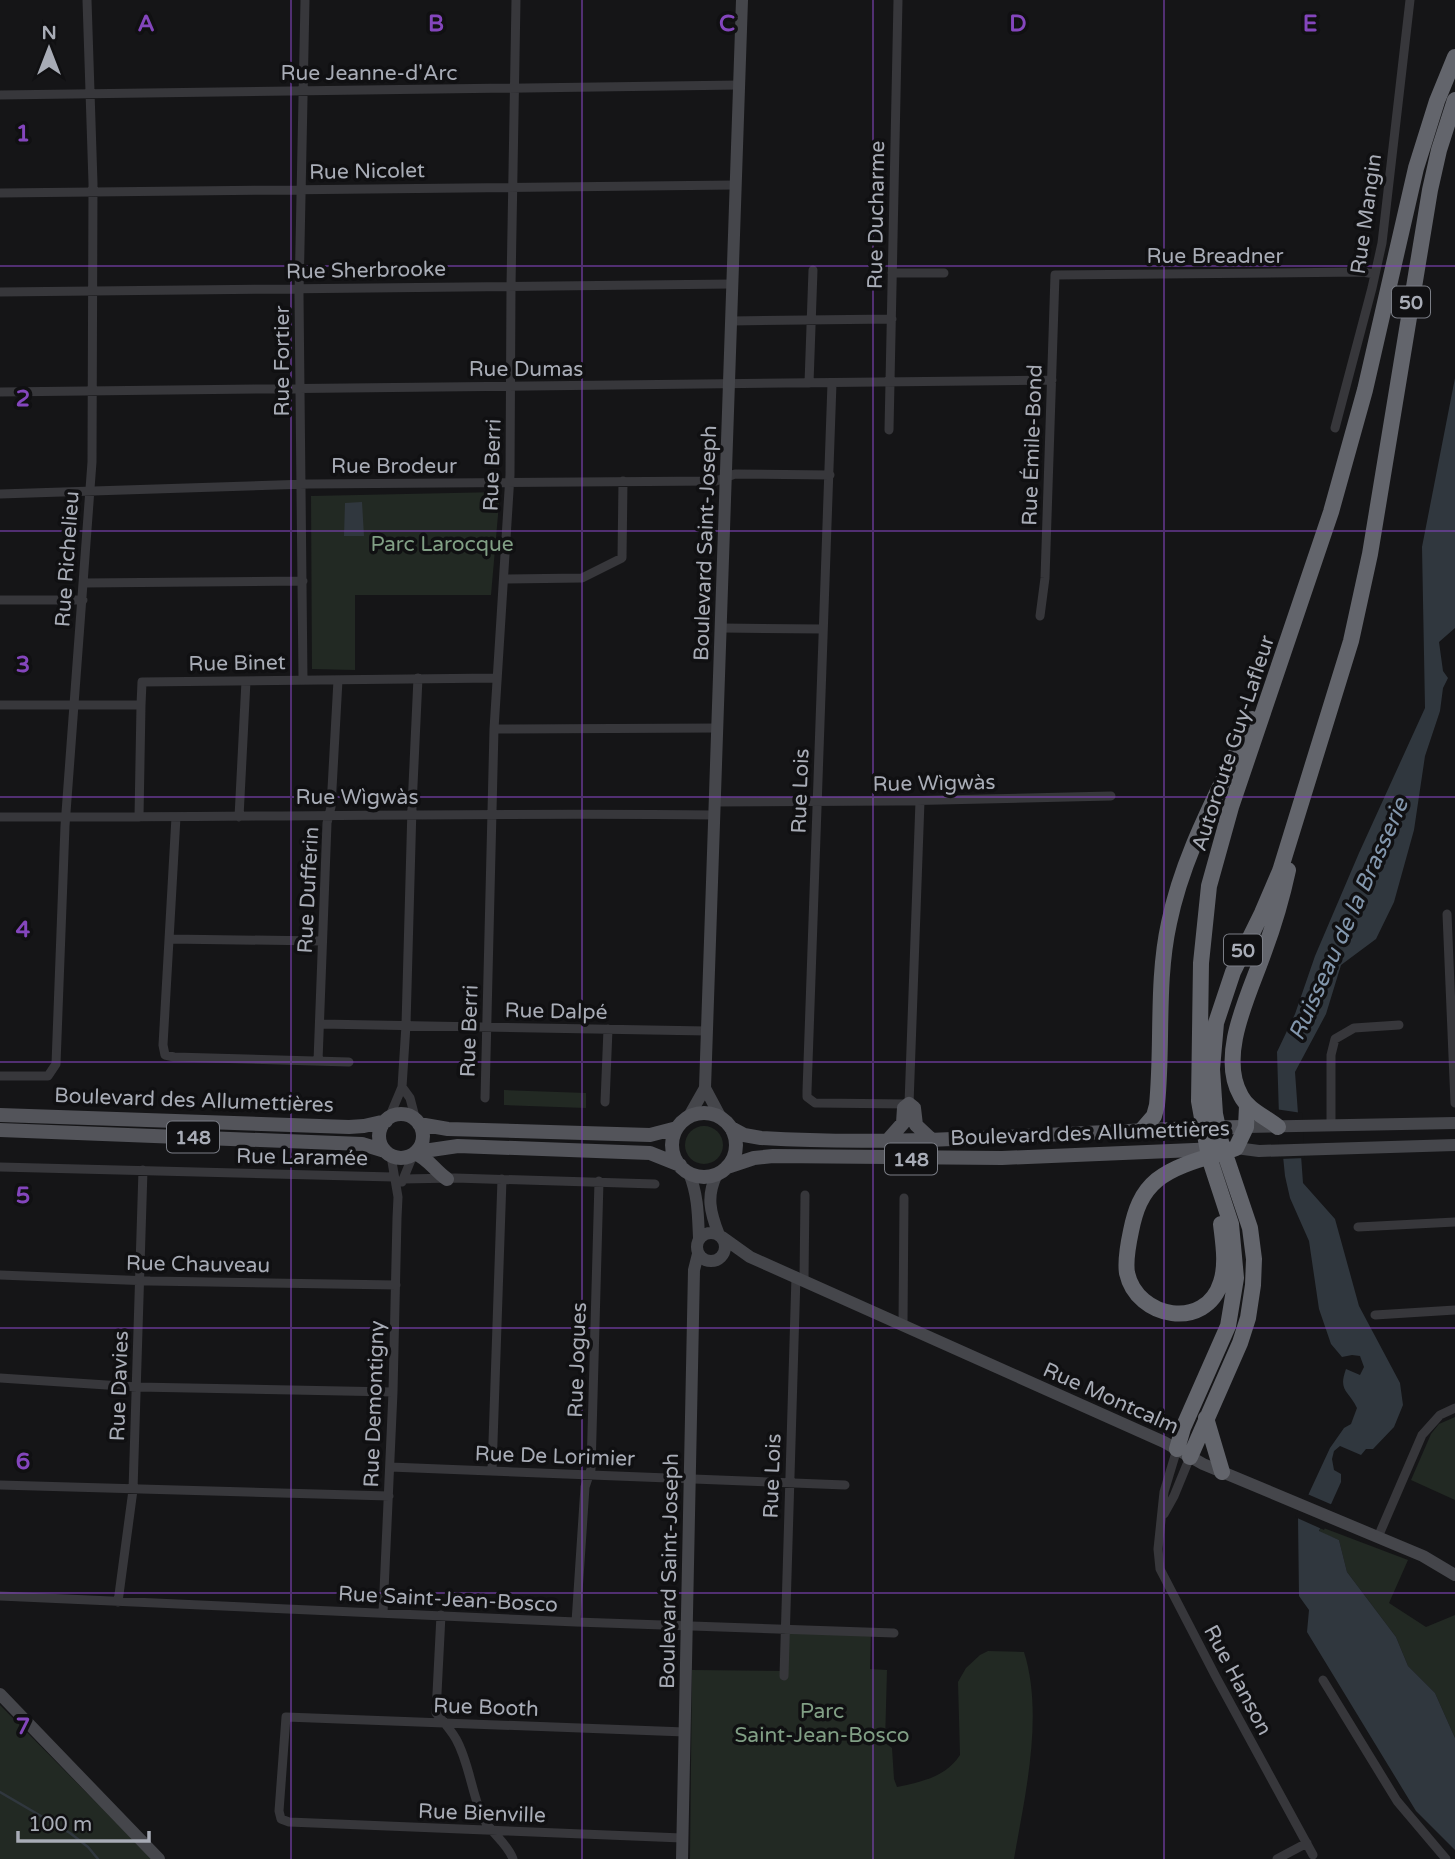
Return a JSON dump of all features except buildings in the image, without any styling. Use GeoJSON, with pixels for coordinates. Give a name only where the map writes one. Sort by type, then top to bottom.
{"type":"FeatureCollection","features":[{"type":"Feature","properties":{"kind":"highway","name":"Autoroute Guy-Lafleur"},"geometry":{"type":"LineString","coordinates":[[1183,1453],[1206,1418],[1240,1343],[1254,1285],[1250,1228],[1208,1114],[1198,1078],[1200,986],[1209,886],[1229,814],[1326,530],[1355,429],[1418,162],[1437,101],[1455,57]]}},
{"type":"Feature","properties":{"kind":"highway","name":"Autoroute Guy-Lafleur"},"geometry":{"type":"LineString","coordinates":[[1183,1453],[1183,1428],[1225,1335],[1236,1278],[1231,1224],[1212,1170],[1208,1114],[1212,1052],[1222,1000],[1275,882],[1345,664],[1361,597],[1430,190],[1455,100]]}},
{"type":"Feature","properties":{"kind":"highway"},"geometry":{"type":"LineString","coordinates":[[1142,1131],[1154,1116],[1158,1102],[1164,957],[1180,879],[1294,627]]}},
{"type":"Feature","properties":{"kind":"highway"},"geometry":{"type":"LineString","coordinates":[[1272,1125],[1247,1106],[1234,1079],[1235,1044],[1243,1010],[1282,900],[1305,792]]}},
{"type":"Feature","properties":{"kind":"highway"},"geometry":{"type":"LineString","coordinates":[[1218,1186],[1224,1265],[1222,1281],[1217,1291],[1207,1304],[1186,1313],[1170,1314],[1154,1309],[1136,1294],[1127,1270],[1130,1234],[1140,1200],[1154,1182],[1168,1172],[1236,1147],[1246,1128],[1247,1106]]}},
{"type":"Feature","properties":{"kind":"highway"},"geometry":{"type":"LineString","coordinates":[[1206,1418],[1222,1472]]}},
{"type":"Feature","properties":{"kind":"main road","name":"Boulevard Saint-Joseph"},"geometry":{"type":"LineString","coordinates":[[688,1118],[705,1088],[742,0]]}},
{"type":"Feature","properties":{"kind":"main road"},"geometry":{"type":"LineString","coordinates":[[695,1284],[725,1251],[709,1201],[711,1186],[736,1148],[726,1123],[705,1088]]}},
{"type":"Feature","properties":{"kind":"main road"},"geometry":{"type":"LineString","coordinates":[[888,1140],[902,1123],[904,1108],[909,1104],[914,1108],[916,1125],[932,1140]]}},
{"type":"Feature","properties":{"kind":"main road"},"geometry":{"type":"LineString","coordinates":[[718,1259],[708,1261],[698,1254],[695,1186],[672,1149],[677,1128],[688,1118],[704,1113],[726,1123]]}},
{"type":"Feature","properties":{"kind":"main road","name":"Boulevard des Allumettières"},"geometry":{"type":"LineString","coordinates":[[0,1115],[349,1127],[388,1119]]}},
{"type":"Feature","properties":{"kind":"main road"},"geometry":{"type":"LineString","coordinates":[[677,1128],[650,1135],[444,1129],[418,1122],[405,1115],[388,1119],[379,1136],[388,1154],[402,1158],[415,1153],[458,1146],[650,1153],[704,1177],[722,1170]]}},
{"type":"Feature","properties":{"kind":"main road"},"geometry":{"type":"LineString","coordinates":[[415,1153],[422,1144],[423,1136],[418,1122]]}},
{"type":"Feature","properties":{"kind":"main road","name":"Boulevard des Allumettières"},"geometry":{"type":"LineString","coordinates":[[726,1123],[744,1135],[761,1139],[932,1140],[1272,1125],[1455,1122]]}},
{"type":"Feature","properties":{"kind":"main road","name":"Boulevard des Allumettières"},"geometry":{"type":"LineString","coordinates":[[0,1130],[353,1143],[370,1145],[388,1154]]}},
{"type":"Feature","properties":{"kind":"main road","name":"Boulevard des Allumettières"},"geometry":{"type":"LineString","coordinates":[[722,1170],[754,1158],[773,1156],[1031,1158],[1236,1147],[1271,1150],[1455,1145]]}},
{"type":"Feature","properties":{"kind":"main road"},"geometry":{"type":"LineString","coordinates":[[415,1153],[428,1160],[439,1174],[447,1179]]}},
{"type":"Feature","properties":{"kind":"main road"},"geometry":{"type":"LineString","coordinates":[[699,1238],[706,1233],[720,1236]]}},
{"type":"Feature","properties":{"kind":"main road","name":"Rue Montcalm"},"geometry":{"type":"LineString","coordinates":[[720,1236],[750,1257],[1222,1472],[1434,1562],[1455,1575]]}},
{"type":"Feature","properties":{"kind":"main road","name":"Boulevard Saint-Joseph"},"geometry":{"type":"LineString","coordinates":[[682,1859],[694,1270],[698,1254]]}},
{"type":"Feature","properties":{"kind":"main road","name":"Rue Montcalm"},"geometry":{"type":"LineString","coordinates":[[718,1259],[750,1257]]}},
{"type":"Feature","properties":{"kind":"main road"},"geometry":{"type":"LineString","coordinates":[[0,1694],[159,1859]]}},
{"type":"Feature","properties":{"kind":"street","name":"Rue Richelieu"},"geometry":{"type":"LineString","coordinates":[[3,1076],[48,1076],[56,1064],[66,817],[83,600],[94,391],[87,0]]}},
{"type":"Feature","properties":{"kind":"street","name":"Rue Fortier"},"geometry":{"type":"LineString","coordinates":[[303,680],[299,388],[305,0]]}},
{"type":"Feature","properties":{"kind":"street","name":"Rue Berri"},"geometry":{"type":"LineString","coordinates":[[485,1098],[496,678],[510,483],[516,0]]}},
{"type":"Feature","properties":{"kind":"street","name":"Rue Ducharme"},"geometry":{"type":"LineString","coordinates":[[889,430],[898,0]]}},
{"type":"Feature","properties":{"kind":"street","name":"Rue Mangin"},"geometry":{"type":"LineString","coordinates":[[1335,428],[1375,274],[1385,223],[1410,0]]}},
{"type":"Feature","properties":{"kind":"street","name":"Rue Jeanne-d'Arc"},"geometry":{"type":"LineString","coordinates":[[0,95],[739,85]]}},
{"type":"Feature","properties":{"kind":"street","name":"Rue Nicolet"},"geometry":{"type":"LineString","coordinates":[[0,193],[735,185]]}},
{"type":"Feature","properties":{"kind":"street"},"geometry":{"type":"LineString","coordinates":[[809,383],[813,270]]}},
{"type":"Feature","properties":{"kind":"street"},"geometry":{"type":"LineString","coordinates":[[892,273],[944,273]]}},
{"type":"Feature","properties":{"kind":"street","name":"Rue Breadner"},"geometry":{"type":"LineString","coordinates":[[1055,275],[1375,274]]}},
{"type":"Feature","properties":{"kind":"street","name":"Rue Émile-Bond"},"geometry":{"type":"LineString","coordinates":[[1040,616],[1045,578],[1055,275]]}},
{"type":"Feature","properties":{"kind":"street","name":"Rue Sherbrooke"},"geometry":{"type":"LineString","coordinates":[[0,292],[732,284]]}},
{"type":"Feature","properties":{"kind":"street"},"geometry":{"type":"LineString","coordinates":[[731,321],[892,319]]}},
{"type":"Feature","properties":{"kind":"street","name":"Rue Dumas"},"geometry":{"type":"LineString","coordinates":[[0,392],[1052,380]]}},
{"type":"Feature","properties":{"kind":"street","name":"Rue Lois"},"geometry":{"type":"LineString","coordinates":[[832,383],[807,1097],[815,1103],[909,1104]]}},
{"type":"Feature","properties":{"kind":"street","name":"Rue Brodeur"},"geometry":{"type":"LineString","coordinates":[[0,494],[301,485],[716,481],[735,474],[830,475]]}},
{"type":"Feature","properties":{"kind":"street"},"geometry":{"type":"LineString","coordinates":[[504,579],[582,578],[622,558],[623,481]]}},
{"type":"Feature","properties":{"kind":"street"},"geometry":{"type":"LineString","coordinates":[[84,583],[303,581]]}},
{"type":"Feature","properties":{"kind":"street"},"geometry":{"type":"LineString","coordinates":[[0,600],[83,600]]}},
{"type":"Feature","properties":{"kind":"street"},"geometry":{"type":"LineString","coordinates":[[722,628],[823,629]]}},
{"type":"Feature","properties":{"kind":"street"},"geometry":{"type":"LineString","coordinates":[[388,1119],[402,1087],[418,678]]}},
{"type":"Feature","properties":{"kind":"street","name":"Rue Binet"},"geometry":{"type":"LineString","coordinates":[[141,705],[142,682],[496,678]]}},
{"type":"Feature","properties":{"kind":"street","name":"Rue Dufferin"},"geometry":{"type":"LineString","coordinates":[[318,1061],[327,823],[330,814],[338,680]]}},
{"type":"Feature","properties":{"kind":"street"},"geometry":{"type":"LineString","coordinates":[[239,817],[246,681]]}},
{"type":"Feature","properties":{"kind":"street"},"geometry":{"type":"LineString","coordinates":[[0,705],[141,705],[139,817]]}},
{"type":"Feature","properties":{"kind":"street"},"geometry":{"type":"LineString","coordinates":[[494,729],[718,728]]}},
{"type":"Feature","properties":{"kind":"street","name":"Rue Wìgwàs"},"geometry":{"type":"LineString","coordinates":[[0,817],[493,815],[817,802],[1111,796]]}},
{"type":"Feature","properties":{"kind":"street"},"geometry":{"type":"LineString","coordinates":[[909,1104],[920,801]]}},
{"type":"Feature","properties":{"kind":"street"},"geometry":{"type":"LineString","coordinates":[[176,817],[163,1045],[165,1055],[349,1062]]}},
{"type":"Feature","properties":{"kind":"street"},"geometry":{"type":"LineString","coordinates":[[1447,914],[1455,1103]]}},
{"type":"Feature","properties":{"kind":"street"},"geometry":{"type":"LineString","coordinates":[[169,939],[322,942]]}},
{"type":"Feature","properties":{"kind":"street","name":"Rue Dalpé"},"geometry":{"type":"LineString","coordinates":[[320,1024],[707,1031]]}},
{"type":"Feature","properties":{"kind":"street"},"geometry":{"type":"LineString","coordinates":[[1332,1125],[1331,1055],[1335,1039],[1354,1028],[1399,1026]]}},
{"type":"Feature","properties":{"kind":"street"},"geometry":{"type":"LineString","coordinates":[[606,1102],[608,1029]]}},
{"type":"Feature","properties":{"kind":"street"},"geometry":{"type":"LineString","coordinates":[[402,1087],[410,1098],[418,1122]]}},
{"type":"Feature","properties":{"kind":"street","name":"Rue Demontigny"},"geometry":{"type":"LineString","coordinates":[[398,1178],[415,1153]]}},
{"type":"Feature","properties":{"kind":"street","name":"Rue Demontigny"},"geometry":{"type":"LineString","coordinates":[[383,1613],[398,1197],[398,1178],[388,1154]]}},
{"type":"Feature","properties":{"kind":"street","name":"Rue Laramée"},"geometry":{"type":"LineString","coordinates":[[0,1167],[655,1184]]}},
{"type":"Feature","properties":{"kind":"street","name":"Rue Davies"},"geometry":{"type":"LineString","coordinates":[[118,1602],[133,1490],[143,1170]]}},
{"type":"Feature","properties":{"kind":"street"},"geometry":{"type":"LineString","coordinates":[[492,1471],[502,1179]]}},
{"type":"Feature","properties":{"kind":"street","name":"Rue Jogues"},"geometry":{"type":"LineString","coordinates":[[576,1622],[585,1487],[591,1469],[599,1181]]}},
{"type":"Feature","properties":{"kind":"street","name":"Rue Lois"},"geometry":{"type":"LineString","coordinates":[[784,1676],[789,1483],[805,1195]]}},
{"type":"Feature","properties":{"kind":"street"},"geometry":{"type":"LineString","coordinates":[[903,1325],[904,1199]]}},
{"type":"Feature","properties":{"kind":"street"},"geometry":{"type":"LineString","coordinates":[[1358,1227],[1455,1222]]}},
{"type":"Feature","properties":{"kind":"street","name":"Rue Chauveau"},"geometry":{"type":"LineString","coordinates":[[0,1275],[140,1281],[396,1285]]}},
{"type":"Feature","properties":{"kind":"street"},"geometry":{"type":"LineString","coordinates":[[1375,1315],[1455,1310]]}},
{"type":"Feature","properties":{"kind":"street"},"geometry":{"type":"LineString","coordinates":[[0,1378],[137,1387],[393,1392]]}},
{"type":"Feature","properties":{"kind":"street"},"geometry":{"type":"LineString","coordinates":[[1378,1537],[1422,1436],[1440,1415],[1455,1408]]}},
{"type":"Feature","properties":{"kind":"street","name":"Rue Hanson"},"geometry":{"type":"LineString","coordinates":[[1163,1515],[1174,1496],[1183,1453]]}},
{"type":"Feature","properties":{"kind":"street","name":"Rue Hanson"},"geometry":{"type":"LineString","coordinates":[[1183,1453],[1164,1492],[1158,1549],[1161,1573],[1313,1855]]}},
{"type":"Feature","properties":{"kind":"street","name":"Rue De Lorimier"},"geometry":{"type":"LineString","coordinates":[[390,1467],[845,1485]]}},
{"type":"Feature","properties":{"kind":"street"},"geometry":{"type":"LineString","coordinates":[[0,1485],[388,1496]]}},
{"type":"Feature","properties":{"kind":"street","name":"Rue Saint-Jean-Bosco"},"geometry":{"type":"LineString","coordinates":[[0,1596],[576,1622],[894,1633]]}},
{"type":"Feature","properties":{"kind":"street"},"geometry":{"type":"LineString","coordinates":[[441,1615],[436,1713],[455,1737],[482,1816],[491,1830],[509,1848],[513,1859]]}},
{"type":"Feature","properties":{"kind":"street"},"geometry":{"type":"LineString","coordinates":[[1323,1680],[1397,1801],[1446,1859]]}},
{"type":"Feature","properties":{"kind":"street","name":"Rue Booth"},"geometry":{"type":"LineString","coordinates":[[281,1819],[279,1811],[286,1717],[685,1731]]}},
{"type":"Feature","properties":{"kind":"street","name":"Rue Bienville"},"geometry":{"type":"LineString","coordinates":[[281,1819],[302,1823],[682,1838]]}},
{"type":"Feature","properties":{"kind":"street"},"geometry":{"type":"LineString","coordinates":[[1277,1859],[1307,1843]]}},
{"type":"Feature","properties":{"kind":"green space","name":"Parc Larocque"},"geometry":{"type":"Polygon","coordinates":[[[500,492],[491,595],[355,595],[355,670],[312,669],[311,496],[500,492]]]}},
{"type":"Feature","properties":{"kind":"green space"},"geometry":{"type":"Polygon","coordinates":[[[504,1090],[586,1093],[586,1108],[504,1105],[504,1090]]]}},
{"type":"Feature","properties":{"kind":"green space"},"geometry":{"type":"Polygon","coordinates":[[[704,1126],[717,1132],[723,1145],[717,1158],[704,1164],[691,1158],[685,1145],[691,1132],[704,1126]]]}},
{"type":"Feature","properties":{"kind":"green space"},"geometry":{"type":"Polygon","coordinates":[[[1455,1417],[1455,1500],[1411,1480],[1431,1434],[1439,1424],[1455,1417]]]}},
{"type":"Feature","properties":{"kind":"green space"},"geometry":{"type":"Polygon","coordinates":[[[1321,1527],[1408,1560],[1389,1603],[1426,1627],[1455,1615],[1455,1738],[1435,1693],[1408,1666],[1396,1637],[1347,1572],[1339,1540],[1319,1532],[1321,1527]]]}},
{"type":"Feature","properties":{"kind":"green space","name":"Parc Saint-Jean-Bosco"},"geometry":{"type":"Polygon","coordinates":[[[785,1628],[871,1631],[870,1669],[887,1670],[885,1743],[892,1748],[897,1787],[924,1780],[948,1769],[960,1755],[958,1682],[966,1668],[988,1651],[1024,1652],[1030,1676],[1033,1728],[1014,1859],[690,1859],[692,1670],[784,1671],[785,1628]]]}},
{"type":"Feature","properties":{"kind":"green space"},"geometry":{"type":"Polygon","coordinates":[[[0,1705],[152,1859],[0,1859],[0,1705]]]}},
{"type":"Feature","properties":{"kind":"water","name":"Ruisseau de la Brasserie"},"geometry":{"type":"Polygon","coordinates":[[[1455,378],[1455,628],[1439,642],[1443,671],[1448,678],[1425,756],[1414,830],[1394,902],[1376,939],[1341,965],[1326,1014],[1295,1072],[1303,1183],[1335,1219],[1359,1306],[1400,1383],[1403,1405],[1394,1427],[1373,1449],[1366,1449],[1361,1455],[1340,1446],[1334,1451],[1334,1470],[1341,1474],[1341,1482],[1319,1531],[1339,1540],[1347,1572],[1396,1637],[1408,1666],[1435,1693],[1455,1738],[1455,1850],[1416,1811],[1307,1632],[1309,1610],[1299,1596],[1298,1517],[1330,1448],[1344,1428],[1351,1424],[1357,1408],[1345,1390],[1343,1382],[1346,1369],[1360,1375],[1364,1367],[1360,1356],[1342,1357],[1331,1344],[1319,1309],[1309,1241],[1290,1198],[1285,1176],[1279,1116],[1277,1052],[1295,1014],[1315,956],[1359,853],[1425,708],[1422,547],[1455,378]]]}},
{"type":"Feature","properties":{"kind":"water"},"geometry":{"type":"Polygon","coordinates":[[[362,502],[364,536],[344,536],[345,503],[362,502]]]}},
{"type":"Feature","properties":{"kind":"pier"},"geometry":{"type":"Polygon","coordinates":[[[1275,1109],[1302,1113],[1305,1158],[1280,1159],[1275,1109]]]}},
{"type":"Feature","properties":{"kind":"pier"},"geometry":{"type":"Polygon","coordinates":[[[1305,1493],[1335,1506],[1324,1530],[1295,1517],[1305,1493]]]}},
{"type":"Feature","properties":{"kind":"waterway"},"geometry":{"type":"LineString","coordinates":[[0,1792],[70,1833],[98,1859]]}}]}
